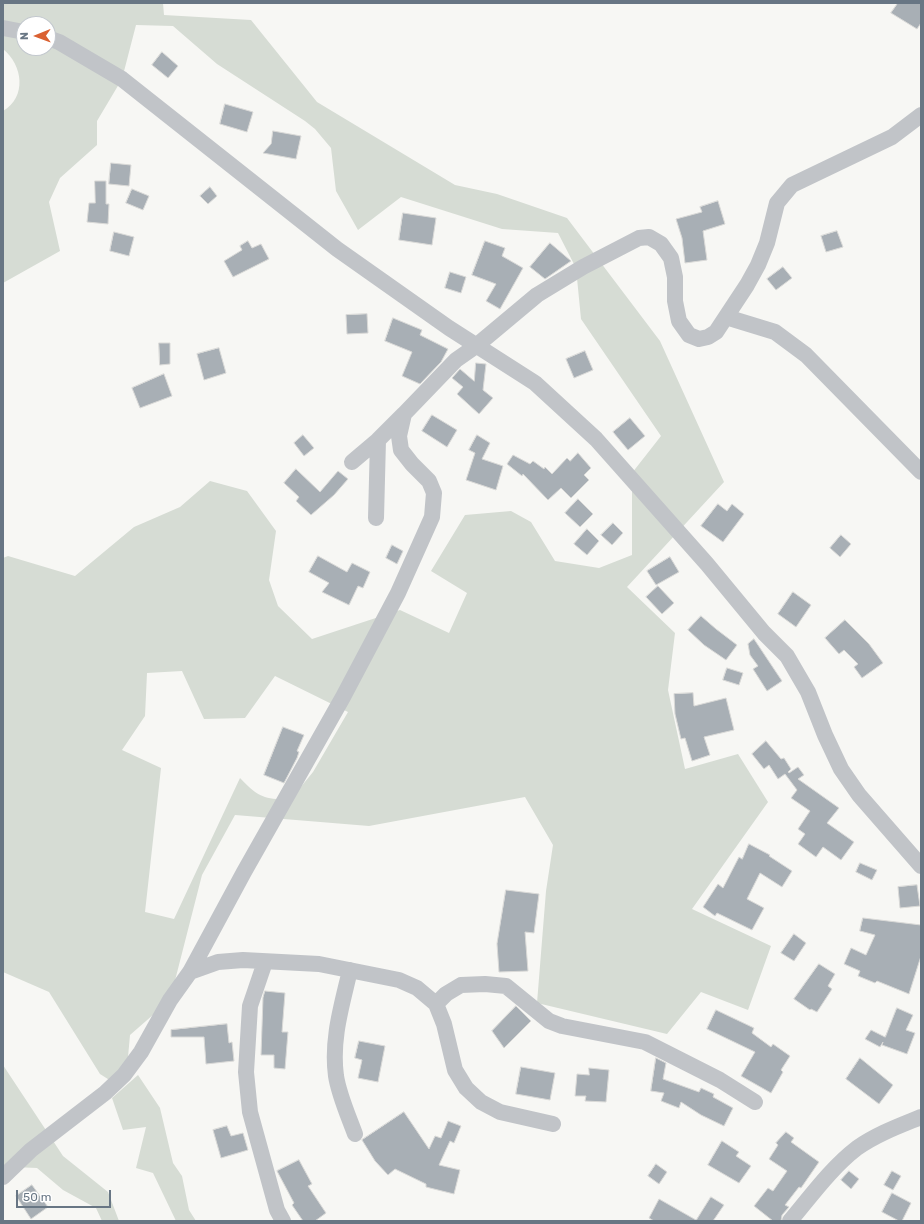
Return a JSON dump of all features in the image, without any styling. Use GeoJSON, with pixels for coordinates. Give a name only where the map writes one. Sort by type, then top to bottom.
{"type":"FeatureCollection","features":[{"type":"Feature","properties":{"kind":"street"},"geometry":{"type":"LineString","coordinates":[[3,28],[16,30]]}},
{"type":"Feature","properties":{"kind":"street"},"geometry":{"type":"LineString","coordinates":[[56,41],[122,79],[337,249],[476,346],[535,383],[596,439],[707,564],[764,633],[787,656],[808,692],[825,735],[841,769],[859,795],[921,866]]}},
{"type":"Feature","properties":{"kind":"street"},"geometry":{"type":"LineString","coordinates":[[352,462],[378,440],[456,360],[476,346],[552,285],[639,238],[649,237],[661,244],[671,258],[675,277],[676,308],[679,321],[689,335],[699,338],[708,337],[716,332],[747,285],[758,265],[773,224],[777,203],[792,185],[892,137],[921,115]]}},
{"type":"Feature","properties":{"kind":"street"},"geometry":{"type":"LineString","coordinates":[[726,317],[775,332],[806,355],[921,472]]}},
{"type":"Feature","properties":{"kind":"street"},"geometry":{"type":"LineString","coordinates":[[3,1177],[31,1150],[105,1093],[124,1075],[141,1052],[170,1000],[190,972],[244,872],[343,697],[398,593],[432,517],[434,493],[429,480],[412,464],[401,450],[399,436],[404,414]]}},
{"type":"Feature","properties":{"kind":"street"},"geometry":{"type":"LineString","coordinates":[[376,518],[378,440]]}},
{"type":"Feature","properties":{"kind":"street"},"geometry":{"type":"LineString","coordinates":[[190,972],[218,962],[243,960],[319,964],[399,980],[417,988],[436,1004],[444,1024],[455,1070],[466,1088],[481,1102],[500,1112],[553,1124]]}},
{"type":"Feature","properties":{"kind":"street"},"geometry":{"type":"LineString","coordinates":[[265,962],[250,1006],[246,1072],[250,1112],[277,1210],[284,1221]]}},
{"type":"Feature","properties":{"kind":"street"},"geometry":{"type":"LineString","coordinates":[[350,970],[336,1027],[334,1048],[336,1077],[355,1134]]}},
{"type":"Feature","properties":{"kind":"street"},"geometry":{"type":"LineString","coordinates":[[436,1004],[446,994],[460,985],[485,984],[506,986],[550,1021],[562,1026],[645,1042],[720,1080],[755,1102]]}},
{"type":"Feature","properties":{"kind":"street"},"geometry":{"type":"LineString","coordinates":[[790,1221],[822,1182],[857,1149],[886,1131],[921,1117]]}},
{"type":"Feature","properties":{"kind":"shaded area"},"geometry":{"type":"Polygon","coordinates":[[[3,3],[163,3],[164,15],[251,20],[317,102],[455,185],[497,194],[567,218],[660,341],[724,482],[627,587],[675,633],[668,690],[685,769],[738,754],[768,802],[692,909],[771,946],[748,1010],[701,992],[667,1034],[537,1003],[546,891],[553,845],[525,797],[369,826],[235,815],[202,875],[170,1000],[130,1035],[128,1057],[111,1081],[100,1074],[49,992],[3,972],[3,558],[8,556],[75,576],[134,527],[180,507],[210,481],[247,491],[276,531],[269,580],[278,606],[312,639],[400,610],[449,633],[467,593],[431,571],[465,515],[511,511],[531,522],[555,561],[599,568],[632,555],[632,473],[661,436],[581,319],[576,268],[558,233],[502,229],[401,197],[358,230],[336,191],[331,148],[315,129],[217,64],[173,26],[136,25],[122,79],[97,121],[97,145],[60,178],[49,202],[60,251],[3,283],[3,111],[11,105],[16,98],[20,81],[15,63],[3,49],[3,3]],[[182,671],[147,673],[145,716],[122,750],[161,768],[145,912],[174,919],[240,778],[262,796],[275,799],[291,799],[313,772],[348,712],[275,676],[245,718],[204,719],[182,671]]]}},
{"type":"Feature","properties":{"kind":"shaded area"},"geometry":{"type":"Polygon","coordinates":[[[3,1065],[63,1156],[108,1192],[119,1221],[102,1221],[96,1208],[63,1190],[37,1168],[13,1167],[3,1177],[3,1065]]]}},
{"type":"Feature","properties":{"kind":"shaded area"},"geometry":{"type":"Polygon","coordinates":[[[138,1075],[160,1108],[173,1163],[182,1176],[189,1210],[196,1221],[176,1221],[153,1173],[136,1168],[146,1127],[123,1130],[112,1098],[138,1075]]]}},
{"type":"Feature","properties":{"kind":"building"},"geometry":{"type":"Polygon","coordinates":[[[898,3],[921,3],[921,23],[917,29],[891,13],[898,3]]]}},
{"type":"Feature","properties":{"kind":"building"},"geometry":{"type":"Polygon","coordinates":[[[162,52],[178,66],[168,78],[152,65],[162,52]]]}},
{"type":"Feature","properties":{"kind":"building"},"geometry":{"type":"Polygon","coordinates":[[[225,104],[253,112],[247,132],[220,124],[225,104]]]}},
{"type":"Feature","properties":{"kind":"building"},"geometry":{"type":"Polygon","coordinates":[[[273,131],[301,136],[296,159],[263,153],[271,144],[273,131]]]}},
{"type":"Feature","properties":{"kind":"building"},"geometry":{"type":"Polygon","coordinates":[[[111,163],[131,165],[129,186],[109,184],[111,163]]]}},
{"type":"Feature","properties":{"kind":"building"},"geometry":{"type":"Polygon","coordinates":[[[95,181],[106,181],[106,204],[109,204],[108,224],[87,222],[89,203],[95,203],[95,181]]]}},
{"type":"Feature","properties":{"kind":"building"},"geometry":{"type":"Polygon","coordinates":[[[210,187],[217,196],[208,204],[200,196],[210,187]]]}},
{"type":"Feature","properties":{"kind":"building"},"geometry":{"type":"Polygon","coordinates":[[[132,189],[149,196],[143,210],[126,203],[132,189]]]}},
{"type":"Feature","properties":{"kind":"building"},"geometry":{"type":"Polygon","coordinates":[[[718,201],[725,224],[703,231],[707,260],[685,263],[682,238],[676,219],[702,212],[700,207],[718,201]]]}},
{"type":"Feature","properties":{"kind":"building"},"geometry":{"type":"Polygon","coordinates":[[[403,213],[436,218],[432,245],[399,240],[403,213]]]}},
{"type":"Feature","properties":{"kind":"building"},"geometry":{"type":"Polygon","coordinates":[[[837,231],[843,247],[826,252],[821,236],[837,231]]]}},
{"type":"Feature","properties":{"kind":"building"},"geometry":{"type":"Polygon","coordinates":[[[114,232],[134,237],[129,256],[110,251],[114,232]]]}},
{"type":"Feature","properties":{"kind":"building"},"geometry":{"type":"Polygon","coordinates":[[[248,241],[252,248],[261,244],[269,259],[233,277],[224,261],[242,250],[240,246],[248,241]]]}},
{"type":"Feature","properties":{"kind":"building"},"geometry":{"type":"Polygon","coordinates":[[[485,241],[505,248],[502,256],[523,268],[500,309],[486,301],[496,284],[472,275],[485,241]]]}},
{"type":"Feature","properties":{"kind":"building"},"geometry":{"type":"Polygon","coordinates":[[[550,243],[571,261],[545,279],[530,267],[550,243]]]}},
{"type":"Feature","properties":{"kind":"building"},"geometry":{"type":"Polygon","coordinates":[[[783,267],[792,278],[776,290],[767,279],[783,267]]]}},
{"type":"Feature","properties":{"kind":"building"},"geometry":{"type":"Polygon","coordinates":[[[450,272],[466,277],[461,293],[445,288],[450,272]]]}},
{"type":"Feature","properties":{"kind":"building"},"geometry":{"type":"Polygon","coordinates":[[[367,314],[368,333],[347,334],[346,315],[367,314]]]}},
{"type":"Feature","properties":{"kind":"building"},"geometry":{"type":"Polygon","coordinates":[[[393,318],[422,330],[420,335],[448,349],[441,362],[420,384],[402,376],[412,352],[385,341],[393,318]]]}},
{"type":"Feature","properties":{"kind":"building"},"geometry":{"type":"Polygon","coordinates":[[[159,343],[170,343],[170,364],[160,365],[159,343]]]}},
{"type":"Feature","properties":{"kind":"building"},"geometry":{"type":"Polygon","coordinates":[[[219,348],[226,373],[204,380],[197,354],[219,348]]]}},
{"type":"Feature","properties":{"kind":"building"},"geometry":{"type":"Polygon","coordinates":[[[585,351],[593,370],[574,378],[566,359],[585,351]]]}},
{"type":"Feature","properties":{"kind":"building"},"geometry":{"type":"Polygon","coordinates":[[[476,363],[486,364],[483,390],[493,398],[479,414],[457,394],[463,387],[452,378],[460,369],[474,381],[476,363]]]}},
{"type":"Feature","properties":{"kind":"building"},"geometry":{"type":"Polygon","coordinates":[[[164,374],[172,396],[140,408],[132,388],[164,374]]]}},
{"type":"Feature","properties":{"kind":"building"},"geometry":{"type":"Polygon","coordinates":[[[432,415],[457,430],[447,447],[422,431],[432,415]]]}},
{"type":"Feature","properties":{"kind":"building"},"geometry":{"type":"Polygon","coordinates":[[[630,418],[645,436],[628,450],[613,432],[630,418]]]}},
{"type":"Feature","properties":{"kind":"building"},"geometry":{"type":"Polygon","coordinates":[[[303,435],[314,448],[304,456],[294,443],[303,435]]]}},
{"type":"Feature","properties":{"kind":"building"},"geometry":{"type":"Polygon","coordinates":[[[477,435],[490,443],[482,459],[503,466],[496,490],[466,480],[475,453],[469,450],[477,435]]]}},
{"type":"Feature","properties":{"kind":"building"},"geometry":{"type":"Polygon","coordinates":[[[578,453],[591,468],[584,475],[589,480],[571,498],[561,488],[548,500],[523,474],[522,476],[507,464],[513,455],[530,464],[533,461],[544,469],[545,467],[552,474],[567,458],[570,461],[578,453]]]}},
{"type":"Feature","properties":{"kind":"building"},"geometry":{"type":"Polygon","coordinates":[[[296,469],[320,492],[338,471],[348,479],[334,495],[311,515],[296,501],[299,497],[284,483],[296,469]]]}},
{"type":"Feature","properties":{"kind":"building"},"geometry":{"type":"Polygon","coordinates":[[[578,499],[593,514],[580,527],[565,513],[578,499]]]}},
{"type":"Feature","properties":{"kind":"building"},"geometry":{"type":"Polygon","coordinates":[[[718,504],[727,511],[732,504],[744,514],[723,542],[701,526],[718,504]]]}},
{"type":"Feature","properties":{"kind":"building"},"geometry":{"type":"Polygon","coordinates":[[[613,523],[623,533],[612,545],[601,535],[613,523]]]}},
{"type":"Feature","properties":{"kind":"building"},"geometry":{"type":"Polygon","coordinates":[[[587,529],[599,541],[587,555],[574,544],[587,529]]]}},
{"type":"Feature","properties":{"kind":"building"},"geometry":{"type":"Polygon","coordinates":[[[841,535],[851,544],[840,557],[830,548],[841,535]]]}},
{"type":"Feature","properties":{"kind":"building"},"geometry":{"type":"Polygon","coordinates":[[[392,545],[403,551],[397,564],[386,558],[392,545]]]}},
{"type":"Feature","properties":{"kind":"building"},"geometry":{"type":"Polygon","coordinates":[[[318,556],[347,572],[352,563],[370,572],[363,588],[358,586],[349,605],[322,592],[329,583],[309,572],[318,556]]]}},
{"type":"Feature","properties":{"kind":"building"},"geometry":{"type":"Polygon","coordinates":[[[670,557],[679,572],[656,585],[647,571],[670,557]]]}},
{"type":"Feature","properties":{"kind":"building"},"geometry":{"type":"Polygon","coordinates":[[[658,586],[674,603],[662,614],[646,597],[658,586]]]}},
{"type":"Feature","properties":{"kind":"building"},"geometry":{"type":"Polygon","coordinates":[[[793,592],[811,605],[796,627],[778,614],[793,592]]]}},
{"type":"Feature","properties":{"kind":"building"},"geometry":{"type":"Polygon","coordinates":[[[701,616],[737,645],[726,660],[704,645],[688,630],[701,616]]]}},
{"type":"Feature","properties":{"kind":"building"},"geometry":{"type":"Polygon","coordinates":[[[845,620],[869,644],[883,663],[862,678],[854,667],[858,664],[844,650],[839,654],[825,638],[845,620]]]}},
{"type":"Feature","properties":{"kind":"building"},"geometry":{"type":"Polygon","coordinates":[[[754,639],[782,681],[767,691],[753,669],[758,666],[750,655],[748,644],[754,639]]]}},
{"type":"Feature","properties":{"kind":"building"},"geometry":{"type":"Polygon","coordinates":[[[727,668],[743,673],[739,685],[723,680],[727,668]]]}},
{"type":"Feature","properties":{"kind":"building"},"geometry":{"type":"Polygon","coordinates":[[[693,693],[694,706],[726,698],[734,730],[704,737],[710,755],[692,761],[685,738],[681,739],[675,714],[674,694],[693,693]]]}},
{"type":"Feature","properties":{"kind":"building"},"geometry":{"type":"Polygon","coordinates":[[[283,727],[304,735],[297,751],[299,752],[297,758],[284,783],[264,775],[283,727]]]}},
{"type":"Feature","properties":{"kind":"building"},"geometry":{"type":"Polygon","coordinates":[[[766,741],[781,759],[784,758],[791,769],[788,772],[789,773],[798,767],[804,775],[798,779],[839,808],[827,823],[854,842],[841,860],[823,847],[816,857],[798,844],[805,834],[798,829],[810,811],[791,798],[797,790],[785,774],[778,779],[769,765],[764,769],[752,754],[766,741]]]}},
{"type":"Feature","properties":{"kind":"building"},"geometry":{"type":"Polygon","coordinates":[[[749,844],[770,855],[769,856],[792,871],[782,887],[760,873],[747,899],[764,908],[752,930],[717,913],[715,916],[703,907],[718,884],[723,888],[739,857],[742,859],[749,844]]]}},
{"type":"Feature","properties":{"kind":"building"},"geometry":{"type":"Polygon","coordinates":[[[860,863],[877,870],[872,880],[856,872],[860,863]]]}},
{"type":"Feature","properties":{"kind":"building"},"geometry":{"type":"Polygon","coordinates":[[[917,885],[920,906],[900,908],[898,887],[917,885]]]}},
{"type":"Feature","properties":{"kind":"building"},"geometry":{"type":"Polygon","coordinates":[[[506,890],[539,894],[534,933],[525,932],[528,971],[499,972],[497,944],[506,890]]]}},
{"type":"Feature","properties":{"kind":"building"},"geometry":{"type":"Polygon","coordinates":[[[863,918],[921,925],[921,956],[909,994],[877,981],[875,983],[858,976],[860,971],[844,964],[851,948],[866,955],[875,935],[860,931],[863,918]]]}},
{"type":"Feature","properties":{"kind":"building"},"geometry":{"type":"Polygon","coordinates":[[[794,934],[806,943],[794,961],[781,953],[794,934]]]}},
{"type":"Feature","properties":{"kind":"building"},"geometry":{"type":"Polygon","coordinates":[[[819,964],[835,974],[828,986],[832,989],[817,1012],[811,1009],[810,1010],[794,999],[819,964]]]}},
{"type":"Feature","properties":{"kind":"building"},"geometry":{"type":"Polygon","coordinates":[[[265,991],[285,993],[282,1032],[288,1032],[285,1069],[274,1068],[274,1055],[261,1055],[263,998],[265,991]]]}},
{"type":"Feature","properties":{"kind":"building"},"geometry":{"type":"Polygon","coordinates":[[[516,1006],[531,1021],[504,1048],[492,1031],[516,1006]]]}},
{"type":"Feature","properties":{"kind":"building"},"geometry":{"type":"Polygon","coordinates":[[[897,1008],[913,1015],[906,1030],[915,1033],[907,1054],[882,1045],[883,1042],[880,1047],[865,1039],[871,1030],[885,1037],[897,1008]]]}},
{"type":"Feature","properties":{"kind":"building"},"geometry":{"type":"Polygon","coordinates":[[[716,1010],[754,1028],[752,1033],[771,1047],[773,1044],[790,1056],[781,1070],[783,1072],[771,1093],[741,1076],[755,1052],[707,1029],[716,1010]]]}},
{"type":"Feature","properties":{"kind":"building"},"geometry":{"type":"Polygon","coordinates":[[[227,1024],[229,1043],[232,1042],[234,1061],[206,1064],[204,1037],[171,1037],[171,1030],[227,1024]]]}},
{"type":"Feature","properties":{"kind":"building"},"geometry":{"type":"Polygon","coordinates":[[[359,1041],[385,1046],[378,1082],[358,1078],[362,1060],[355,1058],[359,1041]]]}},
{"type":"Feature","properties":{"kind":"building"},"geometry":{"type":"Polygon","coordinates":[[[656,1058],[666,1063],[663,1079],[699,1092],[701,1088],[714,1094],[713,1097],[733,1108],[724,1126],[701,1115],[681,1102],[679,1108],[661,1101],[664,1093],[651,1091],[656,1058]]]}},
{"type":"Feature","properties":{"kind":"building"},"geometry":{"type":"Polygon","coordinates":[[[860,1058],[893,1085],[879,1104],[846,1079],[860,1058]]]}},
{"type":"Feature","properties":{"kind":"building"},"geometry":{"type":"Polygon","coordinates":[[[521,1067],[555,1073],[550,1100],[516,1094],[521,1067]]]}},
{"type":"Feature","properties":{"kind":"building"},"geometry":{"type":"Polygon","coordinates":[[[589,1068],[609,1070],[606,1102],[585,1101],[586,1096],[575,1096],[577,1074],[589,1075],[589,1068]]]}},
{"type":"Feature","properties":{"kind":"building"},"geometry":{"type":"Polygon","coordinates":[[[404,1112],[429,1149],[435,1136],[441,1138],[448,1121],[461,1126],[454,1143],[450,1141],[439,1165],[460,1170],[454,1194],[426,1187],[426,1184],[395,1169],[388,1175],[375,1161],[362,1140],[404,1112]]]}},
{"type":"Feature","properties":{"kind":"building"},"geometry":{"type":"Polygon","coordinates":[[[227,1126],[231,1136],[243,1133],[248,1150],[221,1158],[213,1130],[227,1126]]]}},
{"type":"Feature","properties":{"kind":"building"},"geometry":{"type":"Polygon","coordinates":[[[786,1132],[794,1138],[791,1142],[819,1162],[801,1188],[799,1187],[785,1205],[789,1207],[782,1215],[781,1221],[773,1221],[754,1206],[768,1188],[773,1191],[787,1171],[769,1159],[778,1145],[776,1143],[786,1132]]]}},
{"type":"Feature","properties":{"kind":"building"},"geometry":{"type":"Polygon","coordinates":[[[722,1141],[739,1152],[736,1156],[751,1166],[739,1183],[708,1165],[722,1141]]]}},
{"type":"Feature","properties":{"kind":"building"},"geometry":{"type":"Polygon","coordinates":[[[299,1160],[312,1184],[308,1186],[326,1213],[315,1221],[303,1221],[292,1205],[294,1203],[277,1171],[299,1160]]]}},
{"type":"Feature","properties":{"kind":"building"},"geometry":{"type":"Polygon","coordinates":[[[656,1164],[667,1172],[659,1184],[648,1176],[656,1164]]]}},
{"type":"Feature","properties":{"kind":"building"},"geometry":{"type":"Polygon","coordinates":[[[849,1171],[859,1179],[851,1189],[841,1180],[849,1171]]]}},
{"type":"Feature","properties":{"kind":"building"},"geometry":{"type":"Polygon","coordinates":[[[892,1171],[901,1176],[893,1190],[884,1185],[892,1171]]]}},
{"type":"Feature","properties":{"kind":"building"},"geometry":{"type":"Polygon","coordinates":[[[32,1185],[48,1207],[31,1219],[16,1196],[32,1185]]]}},
{"type":"Feature","properties":{"kind":"building"},"geometry":{"type":"Polygon","coordinates":[[[892,1193],[911,1203],[902,1221],[899,1221],[882,1212],[892,1193]]]}},
{"type":"Feature","properties":{"kind":"building"},"geometry":{"type":"Polygon","coordinates":[[[711,1197],[724,1205],[713,1221],[654,1221],[649,1218],[659,1199],[696,1220],[711,1197]]]}}]}
